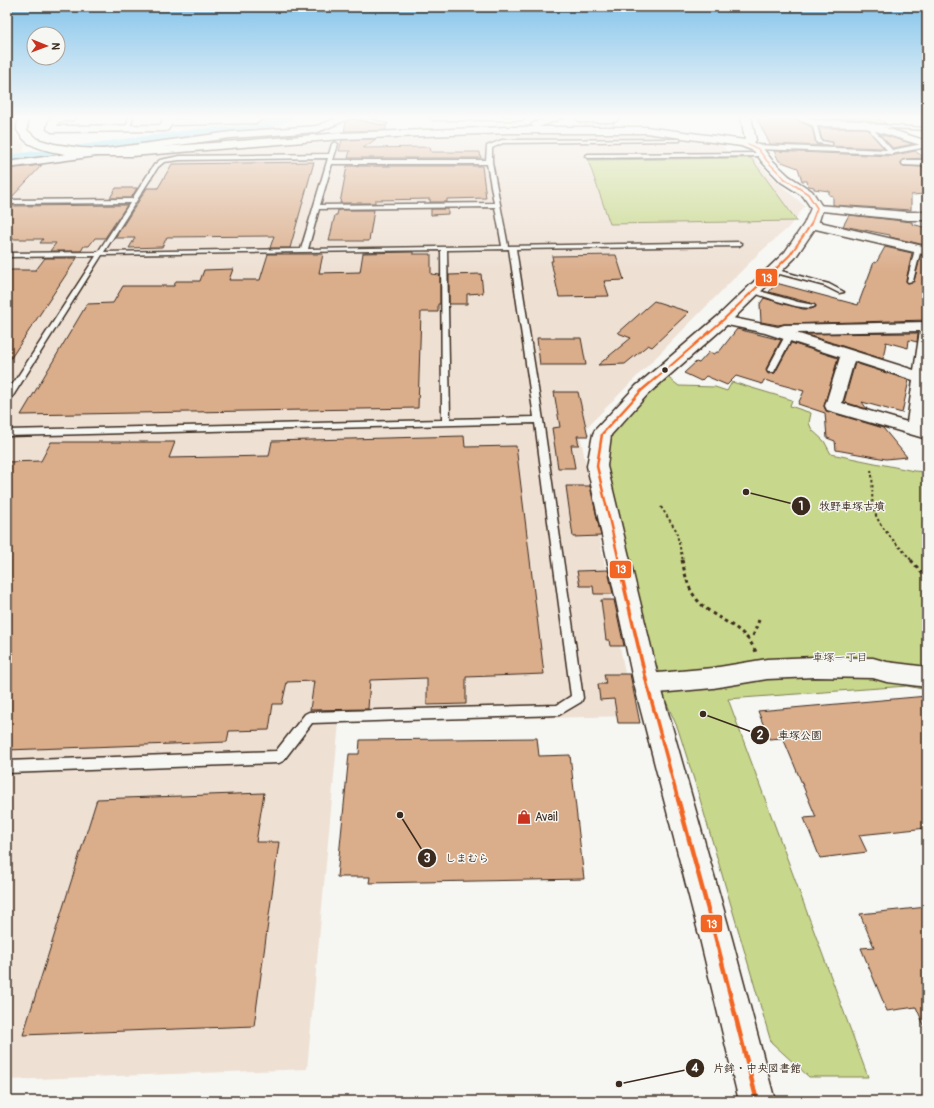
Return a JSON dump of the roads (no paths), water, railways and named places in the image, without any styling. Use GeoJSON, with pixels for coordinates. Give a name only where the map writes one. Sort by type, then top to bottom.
{"type":"FeatureCollection","features":[{"type":"Feature","properties":{"kind":"street"},"geometry":{"type":"LineString","coordinates":[[757,1101],[716,939],[646,684],[597,466],[602,434],[642,390],[723,320],[790,255],[814,216],[808,194],[785,179],[775,169]]}},
{"type":"Feature","properties":{"kind":"street"},"geometry":{"type":"LineString","coordinates":[[814,216],[927,216]]}},
{"type":"Feature","properties":{"kind":"street"},"geometry":{"type":"LineString","coordinates":[[814,216],[923,250]]}},
{"type":"Feature","properties":{"kind":"street"},"geometry":{"type":"LineString","coordinates":[[723,320],[768,329],[924,378]]}},
{"type":"Feature","properties":{"kind":"street"},"geometry":{"type":"LineString","coordinates":[[768,329],[927,326]]}},
{"type":"Feature","properties":{"kind":"street"},"geometry":{"type":"LineString","coordinates":[[848,355],[833,406],[921,432],[927,330]]}},
{"type":"Feature","properties":{"kind":"street"},"geometry":{"type":"LineString","coordinates":[[646,684],[713,678],[766,670],[815,667],[873,668],[887,672],[927,677]]}},
{"type":"Feature","properties":{"kind":"lane"},"geometry":{"type":"LineString","coordinates":[[7,399],[154,169]]}},
{"type":"Feature","properties":{"kind":"lane"},"geometry":{"type":"LineString","coordinates":[[304,250],[328,169]]}},
{"type":"Feature","properties":{"kind":"lane"},"geometry":{"type":"LineString","coordinates":[[7,767],[279,757],[309,718],[559,710],[577,698],[539,420],[509,247],[497,205],[490,169]]}},
{"type":"Feature","properties":{"kind":"lane"},"geometry":{"type":"LineString","coordinates":[[7,202],[134,201]]}},
{"type":"Feature","properties":{"kind":"lane"},"geometry":{"type":"LineString","coordinates":[[316,207],[497,205]]}},
{"type":"Feature","properties":{"kind":"lane"},"geometry":{"type":"LineString","coordinates":[[7,255],[739,244]]}},
{"type":"Feature","properties":{"kind":"lane"},"geometry":{"type":"LineString","coordinates":[[444,248],[446,423]]}},
{"type":"Feature","properties":{"kind":"lane"},"geometry":{"type":"LineString","coordinates":[[910,282],[923,250]]}},
{"type":"Feature","properties":{"kind":"lane"},"geometry":{"type":"LineString","coordinates":[[774,271],[827,285],[842,292]]}},
{"type":"Feature","properties":{"kind":"lane"},"geometry":{"type":"LineString","coordinates":[[753,291],[797,304],[812,306]]}},
{"type":"Feature","properties":{"kind":"lane"},"geometry":{"type":"LineString","coordinates":[[771,370],[788,336]]}},
{"type":"Feature","properties":{"kind":"lane"},"geometry":{"type":"LineString","coordinates":[[7,433],[539,420]]}},
{"type":"Feature","properties":{"kind":"place","name":"牧野車塚古墳"},"geometry":{"type":"Point","coordinates":[746,492]}},
{"type":"Feature","properties":{"kind":"place","name":"車塚公園"},"geometry":{"type":"Point","coordinates":[703,714]}},
{"type":"Feature","properties":{"kind":"place","name":"しまむら"},"geometry":{"type":"Point","coordinates":[400,815]}},
{"type":"Feature","properties":{"kind":"place","name":"Avail"},"geometry":{"type":"Point","coordinates":[524,817]}},
{"type":"Feature","properties":{"kind":"place","name":"片鉾・中央図書館"},"geometry":{"type":"Point","coordinates":[619,1084]}},
{"type":"Feature","properties":{"kind":"district","name":"車塚一丁目"},"geometry":{"type":"Point","coordinates":[840,657]}}]}
